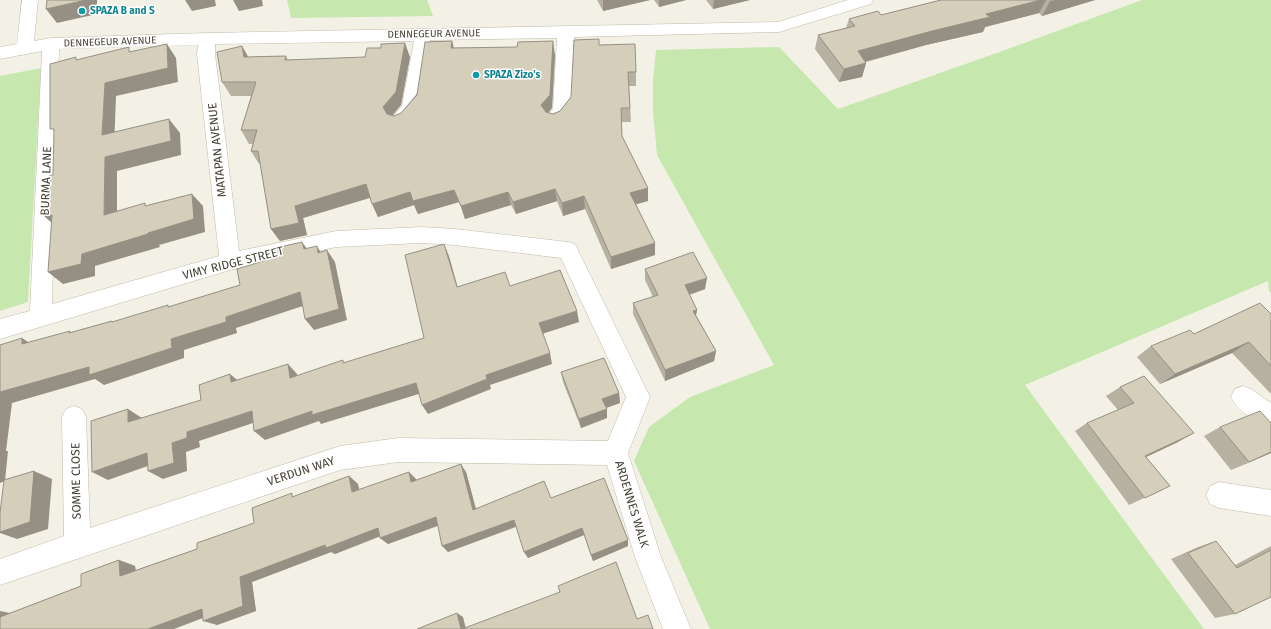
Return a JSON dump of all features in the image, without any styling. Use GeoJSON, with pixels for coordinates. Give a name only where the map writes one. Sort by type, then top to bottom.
{"type":"FeatureCollection","features":[{"type":"Feature","properties":{"kind":"street"},"geometry":{"type":"LineString","coordinates":[[25,48],[30,0]]}},
{"type":"Feature","properties":{"kind":"street","name":"DENNEGEUR AVENUE"},"geometry":{"type":"LineString","coordinates":[[0,53],[51,44],[207,39],[779,27],[865,0]]}},
{"type":"Feature","properties":{"kind":"street"},"geometry":{"type":"LineString","coordinates":[[554,119],[562,111],[566,31]]}},
{"type":"Feature","properties":{"kind":"street"},"geometry":{"type":"LineString","coordinates":[[399,121],[412,108],[424,34]]}},
{"type":"Feature","properties":{"kind":"street","name":"MATAPAN AVENUE"},"geometry":{"type":"LineString","coordinates":[[207,39],[206,54],[230,261]]}},
{"type":"Feature","properties":{"kind":"street","name":"BURMA LANE"},"geometry":{"type":"LineString","coordinates":[[41,317],[51,44]]}},
{"type":"Feature","properties":{"kind":"street","name":"VIMY RIDGE STREET"},"geometry":{"type":"LineString","coordinates":[[0,329],[230,261],[336,239],[421,235],[455,237],[568,250]]}},
{"type":"Feature","properties":{"kind":"street","name":"ARDENNES WALK"},"geometry":{"type":"LineString","coordinates":[[568,250],[638,397],[616,453],[648,557],[677,629]]}},
{"type":"Feature","properties":{"kind":"street"},"geometry":{"type":"LineString","coordinates":[[1243,397],[1271,418]]}},
{"type":"Feature","properties":{"kind":"street","name":"SOMME CLOSE"},"geometry":{"type":"LineString","coordinates":[[74,417],[77,545]]}},
{"type":"Feature","properties":{"kind":"street","name":"VERDUN WAY"},"geometry":{"type":"LineString","coordinates":[[0,572],[340,458],[398,450],[616,453]]}},
{"type":"Feature","properties":{"kind":"street"},"geometry":{"type":"LineString","coordinates":[[1219,494],[1271,503]]}},
{"type":"Feature","properties":{"kind":"green space"},"geometry":{"type":"Polygon","coordinates":[[[287,0],[427,0],[433,16],[291,18],[287,0]]]}},
{"type":"Feature","properties":{"kind":"green space"},"geometry":{"type":"Polygon","coordinates":[[[1142,0],[1271,0],[1271,293],[1269,291],[1268,281],[1025,385],[1204,629],[710,629],[634,461],[649,427],[690,397],[774,365],[657,155],[653,111],[653,81],[656,50],[779,47],[838,109],[1142,0]]]}},
{"type":"Feature","properties":{"kind":"green space"},"geometry":{"type":"Polygon","coordinates":[[[41,68],[28,302],[0,311],[0,76],[41,68]]]}},
{"type":"Feature","properties":{"kind":"building"},"geometry":{"type":"Polygon","coordinates":[[[47,0],[86,0],[46,9],[47,0]]]}},
{"type":"Feature","properties":{"kind":"building"},"geometry":{"type":"Polygon","coordinates":[[[941,0],[1041,0],[986,14],[990,17],[858,51],[866,63],[844,69],[818,35],[855,26],[849,19],[878,11],[881,15],[941,0]]]}},
{"type":"Feature","properties":{"kind":"building"},"geometry":{"type":"Polygon","coordinates":[[[599,39],[599,45],[635,44],[636,72],[628,72],[630,108],[621,108],[622,136],[648,188],[630,193],[655,243],[611,257],[584,196],[562,203],[555,189],[513,202],[508,192],[461,206],[454,190],[413,201],[410,192],[372,204],[366,184],[295,206],[299,223],[271,229],[258,151],[251,151],[257,130],[241,130],[256,82],[222,82],[217,52],[242,46],[244,57],[286,56],[285,60],[365,57],[367,48],[381,48],[381,44],[405,43],[396,92],[383,107],[387,114],[394,116],[401,113],[417,95],[425,42],[452,41],[451,48],[517,47],[518,42],[553,41],[550,95],[541,105],[546,112],[553,114],[560,111],[571,97],[574,40],[599,39]]]}},
{"type":"Feature","properties":{"kind":"building"},"geometry":{"type":"Polygon","coordinates":[[[167,44],[168,68],[105,83],[102,135],[169,119],[171,141],[105,157],[104,215],[145,203],[145,206],[192,194],[194,219],[82,254],[81,264],[48,272],[52,215],[45,217],[49,176],[53,175],[54,129],[50,129],[50,64],[76,57],[76,60],[129,47],[129,52],[167,44]]]}},
{"type":"Feature","properties":{"kind":"building"},"geometry":{"type":"Polygon","coordinates":[[[302,242],[304,249],[317,246],[318,253],[327,250],[339,309],[305,319],[300,292],[226,317],[226,322],[171,339],[172,348],[89,375],[89,367],[0,392],[0,345],[22,338],[22,344],[70,331],[69,333],[168,305],[168,307],[240,285],[237,269],[276,257],[275,248],[302,242]]]}},
{"type":"Feature","properties":{"kind":"building"},"geometry":{"type":"Polygon","coordinates":[[[444,244],[457,287],[505,272],[510,286],[560,270],[577,311],[539,323],[550,353],[486,375],[487,379],[422,405],[416,383],[312,415],[312,411],[254,431],[252,411],[187,432],[187,438],[172,443],[174,463],[148,471],[147,453],[92,472],[91,421],[128,409],[128,422],[201,400],[199,385],[230,374],[231,382],[288,364],[290,378],[343,360],[343,363],[424,338],[405,255],[444,244]]]}},
{"type":"Feature","properties":{"kind":"building"},"geometry":{"type":"Polygon","coordinates":[[[693,252],[707,278],[685,285],[697,310],[693,311],[716,351],[665,370],[633,303],[658,295],[645,269],[693,252]]]}},
{"type":"Feature","properties":{"kind":"building"},"geometry":{"type":"Polygon","coordinates":[[[1260,303],[1271,314],[1271,366],[1249,342],[1175,374],[1151,346],[1190,330],[1194,334],[1260,303]]]}},
{"type":"Feature","properties":{"kind":"building"},"geometry":{"type":"Polygon","coordinates":[[[604,358],[619,393],[602,399],[607,409],[579,419],[561,372],[604,358]]]}},
{"type":"Feature","properties":{"kind":"building"},"geometry":{"type":"Polygon","coordinates":[[[1144,376],[1194,433],[1145,456],[1170,486],[1145,498],[1087,423],[1134,403],[1120,387],[1144,376]]]}},
{"type":"Feature","properties":{"kind":"building"},"geometry":{"type":"Polygon","coordinates":[[[1260,411],[1271,423],[1271,452],[1249,462],[1220,427],[1260,411]]]}},
{"type":"Feature","properties":{"kind":"building"},"geometry":{"type":"Polygon","coordinates":[[[461,464],[473,510],[544,481],[551,498],[604,478],[628,540],[591,555],[582,528],[524,552],[514,520],[442,546],[436,517],[380,538],[378,528],[326,548],[325,545],[240,577],[243,606],[203,621],[202,609],[148,629],[0,629],[0,617],[81,586],[81,574],[119,560],[120,576],[197,549],[197,543],[254,523],[252,508],[292,493],[292,497],[349,476],[352,492],[409,472],[411,482],[461,464]]]}},
{"type":"Feature","properties":{"kind":"building"},"geometry":{"type":"Polygon","coordinates":[[[34,471],[30,522],[0,532],[0,513],[4,480],[34,471]]]}},
{"type":"Feature","properties":{"kind":"building"},"geometry":{"type":"Polygon","coordinates":[[[1216,541],[1237,568],[1271,550],[1271,597],[1235,614],[1188,553],[1216,541]]]}},
{"type":"Feature","properties":{"kind":"building"},"geometry":{"type":"Polygon","coordinates":[[[616,562],[637,619],[648,615],[653,629],[462,629],[560,592],[558,586],[616,562]]]}},
{"type":"Feature","properties":{"kind":"building"},"geometry":{"type":"Polygon","coordinates":[[[457,613],[461,629],[417,629],[457,613]]]}},
{"type":"Feature","properties":{"kind":"place","name":"SPAZA B and S"},"geometry":{"type":"Point","coordinates":[82,11]}},
{"type":"Feature","properties":{"kind":"place","name":"SPAZA Zizo's"},"geometry":{"type":"Point","coordinates":[476,75]}}]}
